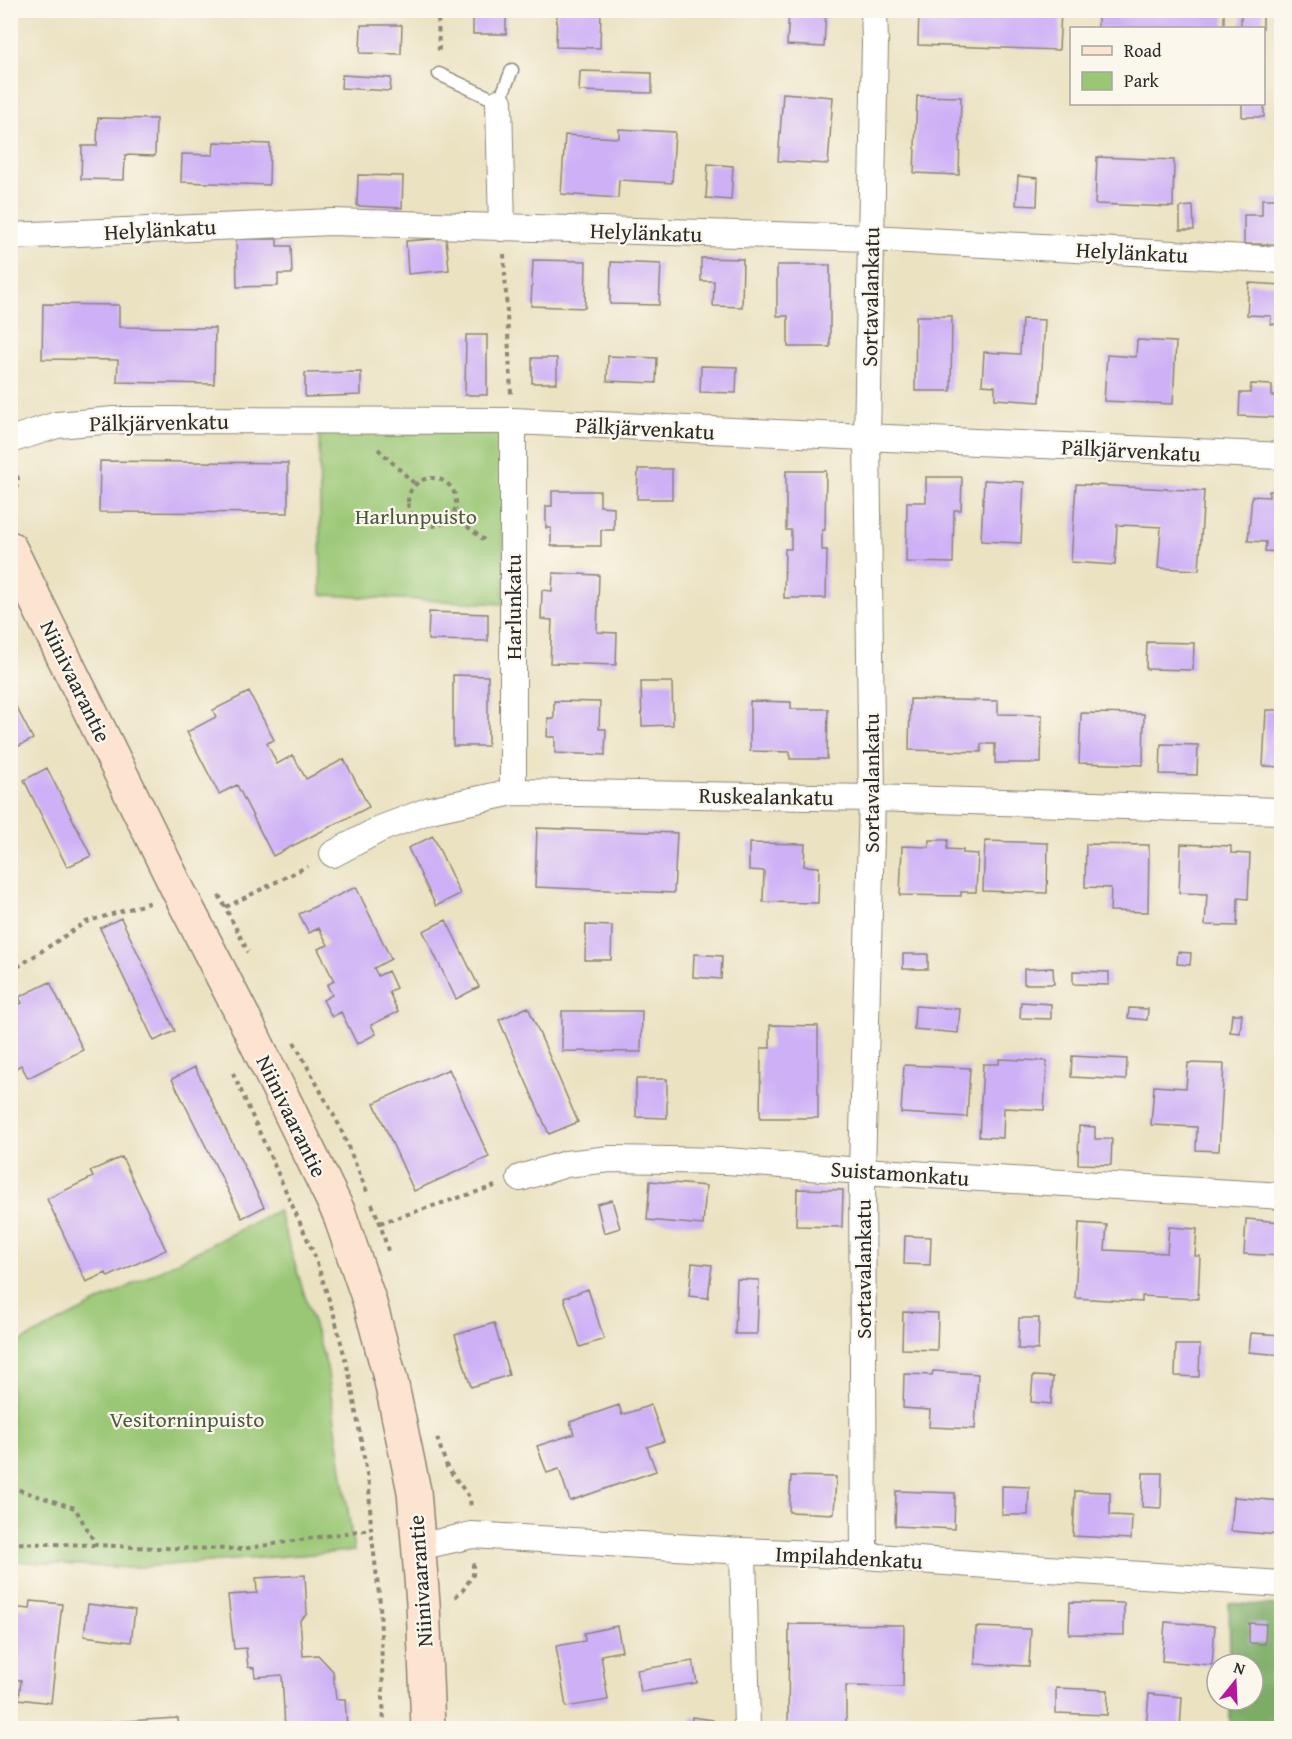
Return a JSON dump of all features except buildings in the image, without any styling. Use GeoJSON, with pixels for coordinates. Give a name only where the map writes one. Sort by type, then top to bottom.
{"type":"FeatureCollection","features":[{"type":"Feature","properties":{"kind":"main road","name":"Niinivaarantie"},"geometry":{"type":"LineString","coordinates":[[10,548],[339,1213],[369,1300],[391,1381],[414,1491],[423,1603],[428,1728]]}},
{"type":"Feature","properties":{"kind":"street","name":"Sortavalankatu"},"geometry":{"type":"LineString","coordinates":[[864,1556],[862,1171],[873,798],[867,438],[874,10]]}},
{"type":"Feature","properties":{"kind":"street"},"geometry":{"type":"LineString","coordinates":[[500,102],[502,228]]}},
{"type":"Feature","properties":{"kind":"street","name":"Helylänkatu"},"geometry":{"type":"LineString","coordinates":[[10,236],[332,222],[872,238],[1281,260]]}},
{"type":"Feature","properties":{"kind":"street","name":"Pälkjärvenkatu"},"geometry":{"type":"LineString","coordinates":[[12,451],[57,425],[114,420],[513,422],[1281,456]]}},
{"type":"Feature","properties":{"kind":"street","name":"Harlunkatu"},"geometry":{"type":"LineString","coordinates":[[513,422],[513,792]]}},
{"type":"Feature","properties":{"kind":"street","name":"Ruskealankatu"},"geometry":{"type":"LineString","coordinates":[[333,854],[380,829],[430,810],[513,792],[873,798],[1281,811]]}},
{"type":"Feature","properties":{"kind":"street","name":"Suistamonkatu"},"geometry":{"type":"LineString","coordinates":[[520,1178],[566,1164],[610,1159],[727,1161],[1281,1196]]}},
{"type":"Feature","properties":{"kind":"street","name":"Impilahdenkatu"},"geometry":{"type":"LineString","coordinates":[[418,1547],[472,1535],[864,1556],[1281,1584]]}},
{"type":"Feature","properties":{"kind":"street"},"geometry":{"type":"LineString","coordinates":[[743,1551],[747,1728]]}},
{"type":"Feature","properties":{"kind":"lane"},"geometry":{"type":"LineString","coordinates":[[439,74],[500,102],[512,70]]}},
{"type":"Feature","properties":{"kind":"path"},"geometry":{"type":"LineString","coordinates":[[438,10],[439,74]]}},
{"type":"Feature","properties":{"kind":"path"},"geometry":{"type":"LineString","coordinates":[[502,228],[513,422]]}},
{"type":"Feature","properties":{"kind":"path"},"geometry":{"type":"LineString","coordinates":[[349,421],[416,485]]}},
{"type":"Feature","properties":{"kind":"path"},"geometry":{"type":"LineString","coordinates":[[10,494],[16,491],[18,479],[12,451]]}},
{"type":"Feature","properties":{"kind":"path"},"geometry":{"type":"LineString","coordinates":[[437,479],[447,484],[454,493],[456,504],[453,514],[445,523],[434,526],[423,524],[414,517],[409,507],[410,495],[416,485],[425,480],[437,479]]}},
{"type":"Feature","properties":{"kind":"path"},"geometry":{"type":"LineString","coordinates":[[226,907],[333,854]]}},
{"type":"Feature","properties":{"kind":"path"},"geometry":{"type":"LineString","coordinates":[[10,972],[86,922],[156,901]]}},
{"type":"Feature","properties":{"kind":"path"},"geometry":{"type":"LineString","coordinates":[[233,1072],[314,1254],[334,1315],[350,1378],[369,1485],[371,1529],[380,1603],[384,1728]]}},
{"type":"Feature","properties":{"kind":"path"},"geometry":{"type":"LineString","coordinates":[[314,1254],[347,1236],[520,1178]]}},
{"type":"Feature","properties":{"kind":"path"},"geometry":{"type":"LineString","coordinates":[[10,1487],[75,1508],[96,1545]]}},
{"type":"Feature","properties":{"kind":"path"},"geometry":{"type":"LineString","coordinates":[[10,1543],[242,1549],[371,1529]]}},
{"type":"Feature","properties":{"kind":"green space","name":"Harlunpuisto"},"geometry":{"type":"Polygon","coordinates":[[[319,431],[503,433],[504,604],[321,595],[319,431]]]}},
{"type":"Feature","properties":{"kind":"green space","name":"Vesitorninpuisto"},"geometry":{"type":"Polygon","coordinates":[[[278,1210],[327,1367],[354,1551],[127,1568],[11,1561],[11,1339],[14,1345],[278,1210]]]}},
{"type":"Feature","properties":{"kind":"green space"},"geometry":{"type":"Polygon","coordinates":[[[1229,1603],[1281,1606],[1281,1728],[1230,1728],[1230,1712],[1265,1712],[1265,1652],[1230,1652],[1229,1603]]]}}]}
